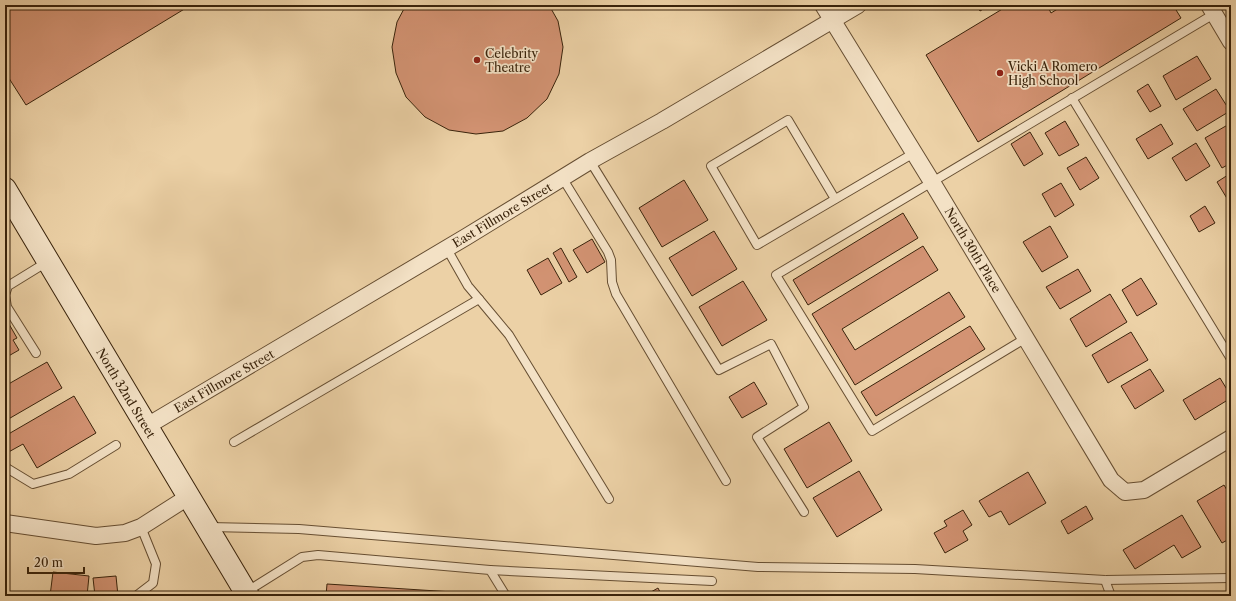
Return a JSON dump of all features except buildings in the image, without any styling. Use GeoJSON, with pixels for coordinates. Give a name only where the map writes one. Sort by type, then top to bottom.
{"type":"FeatureCollection","features":[{"type":"Feature","properties":{"kind":"main road","name":"North 32nd Street"},"geometry":{"type":"LineString","coordinates":[[5,189],[247,594]]}},
{"type":"Feature","properties":{"kind":"street","name":"North 30th Place"},"geometry":{"type":"LineString","coordinates":[[823,5],[932,182],[1110,480],[1125,492],[1144,490],[1231,438]]}},
{"type":"Feature","properties":{"kind":"street","name":"East Fillmore Street"},"geometry":{"type":"LineString","coordinates":[[147,426],[447,249],[590,161],[669,117],[858,5]]}},
{"type":"Feature","properties":{"kind":"street"},"geometry":{"type":"LineString","coordinates":[[1212,10],[1231,42]]}},
{"type":"Feature","properties":{"kind":"street"},"geometry":{"type":"LineString","coordinates":[[5,523],[96,536],[125,533],[141,527],[188,497]]}},
{"type":"Feature","properties":{"kind":"lane"},"geometry":{"type":"LineString","coordinates":[[1026,338],[872,431],[776,275],[1072,98],[1212,10]]}},
{"type":"Feature","properties":{"kind":"lane"},"geometry":{"type":"LineString","coordinates":[[1072,98],[1231,359]]}},
{"type":"Feature","properties":{"kind":"lane"},"geometry":{"type":"LineString","coordinates":[[835,199],[788,120],[711,166],[757,245],[914,153]]}},
{"type":"Feature","properties":{"kind":"lane"},"geometry":{"type":"LineString","coordinates":[[590,161],[719,370],[771,344],[804,407],[757,437],[804,512]]}},
{"type":"Feature","properties":{"kind":"lane"},"geometry":{"type":"LineString","coordinates":[[563,179],[608,252],[611,260],[612,282],[616,294],[726,481]]}},
{"type":"Feature","properties":{"kind":"lane"},"geometry":{"type":"LineString","coordinates":[[447,249],[468,286],[509,335],[609,499]]}},
{"type":"Feature","properties":{"kind":"lane"},"geometry":{"type":"LineString","coordinates":[[36,353],[7,308],[5,295],[8,286],[48,262]]}},
{"type":"Feature","properties":{"kind":"lane"},"geometry":{"type":"LineString","coordinates":[[234,442],[479,299]]}},
{"type":"Feature","properties":{"kind":"lane"},"geometry":{"type":"LineString","coordinates":[[5,467],[33,484],[69,474],[116,445]]}},
{"type":"Feature","properties":{"kind":"lane"},"geometry":{"type":"LineString","coordinates":[[136,596],[153,583],[156,564],[141,527]]}},
{"type":"Feature","properties":{"kind":"lane"},"geometry":{"type":"LineString","coordinates":[[206,527],[299,529],[758,567],[915,568],[1105,580],[1231,578]]}},
{"type":"Feature","properties":{"kind":"lane"},"geometry":{"type":"LineString","coordinates":[[247,594],[302,557],[318,555],[490,570],[712,581]]}},
{"type":"Feature","properties":{"kind":"lane"},"geometry":{"type":"LineString","coordinates":[[490,570],[506,596]]}},
{"type":"Feature","properties":{"kind":"lane"},"geometry":{"type":"LineString","coordinates":[[1105,580],[1111,596]]}},
{"type":"Feature","properties":{"kind":"place","name":"Celebrity Theatre"},"geometry":{"type":"Point","coordinates":[477,60]}},
{"type":"Feature","properties":{"kind":"place","name":"Vicki A Romero High School"},"geometry":{"type":"Point","coordinates":[1000,73]}}]}
